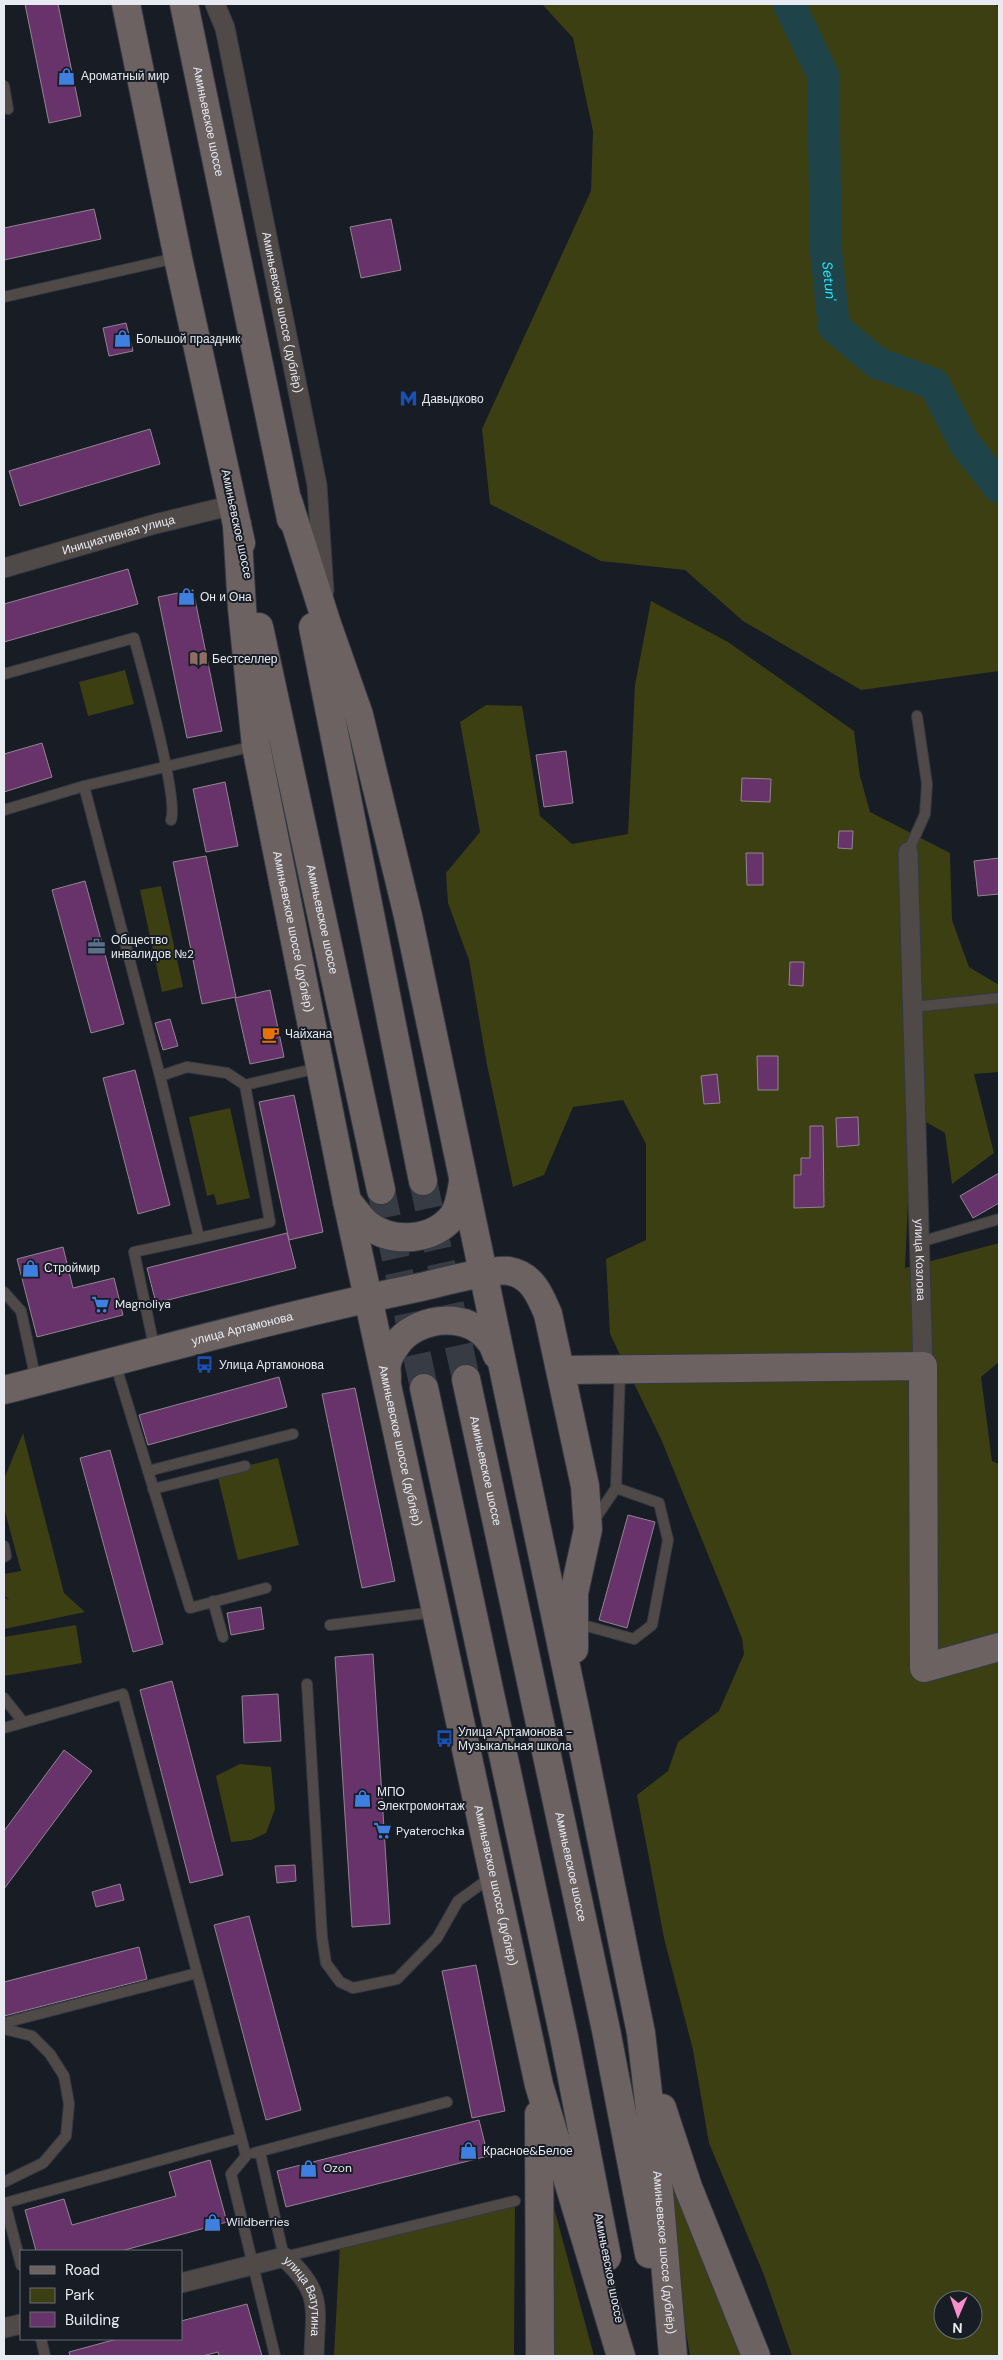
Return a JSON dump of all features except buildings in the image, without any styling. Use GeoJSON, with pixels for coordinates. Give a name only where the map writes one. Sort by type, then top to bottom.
{"type":"FeatureCollection","features":[{"type":"Feature","properties":{"kind":"main road","name":"Аминьевское шоссе"},"geometry":{"type":"LineString","coordinates":[[126,4],[178,258],[381,1190]]}},
{"type":"Feature","properties":{"kind":"main road","name":"Аминьевское шоссе"},"geometry":{"type":"LineString","coordinates":[[184,4],[288,501],[423,1181]]}},
{"type":"Feature","properties":{"kind":"main road","name":"Аминьевское шоссе (дублёр)"},"geometry":{"type":"LineString","coordinates":[[288,501],[327,624],[359,715],[408,916],[500,1363],[576,1714],[641,2033],[658,2180],[673,2356]]}},
{"type":"Feature","properties":{"kind":"main road","name":"Аминьевское шоссе (дублёр)"},"geometry":{"type":"LineString","coordinates":[[235,515],[256,746],[347,1201],[539,2085],[621,2356]]}},
{"type":"Feature","properties":{"kind":"main road"},"geometry":{"type":"LineString","coordinates":[[347,1201],[360,1218],[377,1231],[397,1237],[418,1236],[438,1228],[454,1214],[463,1180]]}},
{"type":"Feature","properties":{"kind":"main road","name":"улица Артамонова"},"geometry":{"type":"LineString","coordinates":[[4,1390],[368,1298],[483,1274],[508,1271],[521,1275],[536,1288],[548,1314],[562,1370],[585,1486],[588,1528],[574,1593],[576,1714]]}},
{"type":"Feature","properties":{"kind":"main road"},"geometry":{"type":"LineString","coordinates":[[387,1386],[387,1363],[397,1344],[412,1330],[432,1322],[454,1321],[474,1328],[491,1341],[500,1363]]}},
{"type":"Feature","properties":{"kind":"main road"},"geometry":{"type":"LineString","coordinates":[[562,1370],[923,1366]]}},
{"type":"Feature","properties":{"kind":"main road","name":"улица Козлова"},"geometry":{"type":"LineString","coordinates":[[923,1366],[924,1668],[999,1647]]}},
{"type":"Feature","properties":{"kind":"main road","name":"Аминьевское шоссе"},"geometry":{"type":"LineString","coordinates":[[466,1379],[606,2030],[668,2356]]}},
{"type":"Feature","properties":{"kind":"main road","name":"Аминьевское шоссе"},"geometry":{"type":"LineString","coordinates":[[424,1388],[562,2027],[626,2356]]}},
{"type":"Feature","properties":{"kind":"main road"},"geometry":{"type":"LineString","coordinates":[[641,2033],[669,2133],[756,2356]]}},
{"type":"Feature","properties":{"kind":"main road"},"geometry":{"type":"LineString","coordinates":[[539,2085],[540,2356]]}},
{"type":"Feature","properties":{"kind":"street","name":"Аминьевское шоссе (дублёр)"},"geometry":{"type":"LineString","coordinates":[[215,4],[225,28],[317,485],[327,624]]}},
{"type":"Feature","properties":{"kind":"street","name":"Инициативная улица"},"geometry":{"type":"LineString","coordinates":[[4,568],[155,524],[235,515]]}},
{"type":"Feature","properties":{"kind":"street","name":"улица Козлова"},"geometry":{"type":"LineString","coordinates":[[908,852],[923,1366]]}},
{"type":"Feature","properties":{"kind":"street","name":"улица Ватутина"},"geometry":{"type":"LineString","coordinates":[[182,2284],[284,2257],[304,2274],[315,2302],[314,2356]]}},
{"type":"Feature","properties":{"kind":"street"},"geometry":{"type":"LineString","coordinates":[[4,2328],[20,2324]]}},
{"type":"Feature","properties":{"kind":"lane"},"geometry":{"type":"LineString","coordinates":[[4,86],[8,109]]}},
{"type":"Feature","properties":{"kind":"lane"},"geometry":{"type":"LineString","coordinates":[[4,297],[178,258]]}},
{"type":"Feature","properties":{"kind":"lane"},"geometry":{"type":"LineString","coordinates":[[4,674],[134,638],[165,767],[173,811],[171,820]]}},
{"type":"Feature","properties":{"kind":"lane"},"geometry":{"type":"LineString","coordinates":[[908,852],[925,814],[927,784],[918,716]]}},
{"type":"Feature","properties":{"kind":"lane"},"geometry":{"type":"LineString","coordinates":[[4,810],[84,786],[256,746]]}},
{"type":"Feature","properties":{"kind":"lane"},"geometry":{"type":"LineString","coordinates":[[84,786],[160,1076],[199,1238]]}},
{"type":"Feature","properties":{"kind":"lane"},"geometry":{"type":"LineString","coordinates":[[913,1007],[999,998]]}},
{"type":"Feature","properties":{"kind":"lane"},"geometry":{"type":"LineString","coordinates":[[155,1352],[134,1252],[270,1222],[245,1085],[227,1073],[187,1067],[160,1076]]}},
{"type":"Feature","properties":{"kind":"lane"},"geometry":{"type":"LineString","coordinates":[[245,1085],[321,1068]]}},
{"type":"Feature","properties":{"kind":"lane"},"geometry":{"type":"LineString","coordinates":[[920,1242],[999,1219]]}},
{"type":"Feature","properties":{"kind":"lane"},"geometry":{"type":"LineString","coordinates":[[4,1292],[21,1311],[36,1382]]}},
{"type":"Feature","properties":{"kind":"lane"},"geometry":{"type":"LineString","coordinates":[[115,1362],[190,1608],[266,1588]]}},
{"type":"Feature","properties":{"kind":"lane"},"geometry":{"type":"LineString","coordinates":[[588,1528],[616,1488],[620,1368]]}},
{"type":"Feature","properties":{"kind":"lane"},"geometry":{"type":"LineString","coordinates":[[148,1471],[293,1434]]}},
{"type":"Feature","properties":{"kind":"lane"},"geometry":{"type":"LineString","coordinates":[[153,1489],[245,1466]]}},
{"type":"Feature","properties":{"kind":"lane"},"geometry":{"type":"LineString","coordinates":[[573,1622],[634,1640],[652,1625],[668,1540],[659,1503],[616,1488]]}},
{"type":"Feature","properties":{"kind":"lane"},"geometry":{"type":"LineString","coordinates":[[4,1546],[6,1556],[4,1557]]}},
{"type":"Feature","properties":{"kind":"lane"},"geometry":{"type":"LineString","coordinates":[[213,1602],[223,1637]]}},
{"type":"Feature","properties":{"kind":"lane"},"geometry":{"type":"LineString","coordinates":[[330,1624],[436,1612]]}},
{"type":"Feature","properties":{"kind":"lane"},"geometry":{"type":"LineString","coordinates":[[307,1684],[322,1938],[326,1963],[340,1982],[353,1988],[397,1979],[437,1938],[458,1902],[494,1875]]}},
{"type":"Feature","properties":{"kind":"lane"},"geometry":{"type":"LineString","coordinates":[[4,1728],[123,1694],[246,2156]]}},
{"type":"Feature","properties":{"kind":"lane"},"geometry":{"type":"LineString","coordinates":[[4,1698],[23,1722]]}},
{"type":"Feature","properties":{"kind":"lane"},"geometry":{"type":"LineString","coordinates":[[4,2023],[197,1973]]}},
{"type":"Feature","properties":{"kind":"lane"},"geometry":{"type":"LineString","coordinates":[[4,2029],[32,2036],[50,2054],[64,2076],[69,2104],[66,2136],[43,2164],[4,2182]]}},
{"type":"Feature","properties":{"kind":"lane"},"geometry":{"type":"LineString","coordinates":[[275,2356],[231,2174],[246,2156],[447,2102]]}},
{"type":"Feature","properties":{"kind":"lane"},"geometry":{"type":"LineString","coordinates":[[20,2261],[4,2201],[241,2138]]}},
{"type":"Feature","properties":{"kind":"lane"},"geometry":{"type":"LineString","coordinates":[[260,2152],[284,2257],[515,2201]]}},
{"type":"Feature","properties":{"kind":"lane"},"geometry":{"type":"LineString","coordinates":[[41,2340],[45,2356]]}},
{"type":"Feature","properties":{"kind":"green space"},"geometry":{"type":"Polygon","coordinates":[[[542,4],[995,4],[999,8],[999,671],[861,690],[743,621],[685,570],[601,561],[490,504],[482,429],[591,191],[593,131],[573,38],[542,4]]]}},
{"type":"Feature","properties":{"kind":"green space"},"geometry":{"type":"Polygon","coordinates":[[[651,601],[728,642],[854,731],[860,776],[870,812],[950,853],[952,920],[969,967],[999,985],[999,1072],[974,1074],[994,1153],[952,1184],[945,1133],[912,1114],[905,1268],[999,1243],[999,1362],[981,1377],[992,1461],[999,1464],[999,2356],[792,2356],[764,2275],[709,2143],[693,2050],[664,1938],[637,1795],[668,1771],[678,1742],[719,1711],[744,1654],[742,1638],[661,1439],[610,1334],[606,1259],[646,1240],[646,1144],[623,1100],[573,1107],[544,1175],[513,1187],[487,1065],[469,960],[448,903],[446,873],[480,832],[460,722],[486,705],[522,706],[540,816],[572,844],[628,834],[635,685],[651,601]]]}},
{"type":"Feature","properties":{"kind":"green space"},"geometry":{"type":"Polygon","coordinates":[[[125,670],[134,704],[88,716],[79,682],[125,670]]]}},
{"type":"Feature","properties":{"kind":"green space"},"geometry":{"type":"Polygon","coordinates":[[[161,886],[183,987],[162,992],[140,890],[161,886]]]}},
{"type":"Feature","properties":{"kind":"green space"},"geometry":{"type":"Polygon","coordinates":[[[230,1108],[250,1198],[217,1205],[214,1194],[207,1196],[189,1117],[230,1108]]]}},
{"type":"Feature","properties":{"kind":"green space"},"geometry":{"type":"Polygon","coordinates":[[[23,1433],[64,1593],[85,1612],[4,1629],[4,1597],[10,1601],[4,1595],[4,1574],[21,1571],[4,1508],[4,1479],[23,1433]]]}},
{"type":"Feature","properties":{"kind":"green space"},"geometry":{"type":"Polygon","coordinates":[[[278,1458],[299,1545],[238,1560],[217,1473],[278,1458]]]}},
{"type":"Feature","properties":{"kind":"green space"},"geometry":{"type":"Polygon","coordinates":[[[76,1625],[82,1663],[4,1676],[4,1637],[76,1625]]]}},
{"type":"Feature","properties":{"kind":"green space"},"geometry":{"type":"Polygon","coordinates":[[[240,1764],[271,1767],[275,1809],[266,1833],[251,1840],[231,1842],[216,1776],[240,1764]]]}},
{"type":"Feature","properties":{"kind":"green space"},"geometry":{"type":"Polygon","coordinates":[[[659,2167],[664,2168],[747,2356],[690,2356],[659,2167]]]}},
{"type":"Feature","properties":{"kind":"green space"},"geometry":{"type":"Polygon","coordinates":[[[547,2182],[594,2356],[545,2356],[547,2182]]]}},
{"type":"Feature","properties":{"kind":"green space"},"geometry":{"type":"Polygon","coordinates":[[[515,2201],[514,2356],[334,2356],[340,2244],[515,2201]]]}},
{"type":"Feature","properties":{"kind":"waterway","name":"Setun'"},"geometry":{"type":"LineString","coordinates":[[789,4],[823,75],[826,251],[834,327],[877,363],[934,384],[965,444],[999,487]]}},
{"type":"Feature","properties":{"kind":"tunnel"},"geometry":{"type":"LineString","coordinates":[[423,1181],[466,1379]]}},
{"type":"Feature","properties":{"kind":"tunnel"},"geometry":{"type":"LineString","coordinates":[[381,1190],[424,1388]]}},
{"type":"Feature","properties":{"kind":"place","name":"Ароматный мир"},"geometry":{"type":"Point","coordinates":[67,76]}},
{"type":"Feature","properties":{"kind":"place","name":"Большой праздник"},"geometry":{"type":"Point","coordinates":[122,339]}},
{"type":"Feature","properties":{"kind":"place","name":"Давыдково"},"geometry":{"type":"Point","coordinates":[408,399]}},
{"type":"Feature","properties":{"kind":"place","name":"Он и Она"},"geometry":{"type":"Point","coordinates":[186,597]}},
{"type":"Feature","properties":{"kind":"place","name":"Бестселлер"},"geometry":{"type":"Point","coordinates":[198,659]}},
{"type":"Feature","properties":{"kind":"place","name":"Общество инвалидов №2"},"geometry":{"type":"Point","coordinates":[97,947]}},
{"type":"Feature","properties":{"kind":"place","name":"Чайхана"},"geometry":{"type":"Point","coordinates":[271,1034]}},
{"type":"Feature","properties":{"kind":"place","name":"Строймир"},"geometry":{"type":"Point","coordinates":[30,1268]}},
{"type":"Feature","properties":{"kind":"place","name":"Magnoliya"},"geometry":{"type":"Point","coordinates":[101,1304]}},
{"type":"Feature","properties":{"kind":"place","name":"Улица Артамонова"},"geometry":{"type":"Point","coordinates":[205,1365]}},
{"type":"Feature","properties":{"kind":"place","name":"Улица Артамонова - Музыкальная школа"},"geometry":{"type":"Point","coordinates":[444,1739]}},
{"type":"Feature","properties":{"kind":"place","name":"МПО Электромонтаж"},"geometry":{"type":"Point","coordinates":[363,1799]}},
{"type":"Feature","properties":{"kind":"place","name":"Pyaterochka"},"geometry":{"type":"Point","coordinates":[382,1831]}},
{"type":"Feature","properties":{"kind":"place","name":"Красное&Белое"},"geometry":{"type":"Point","coordinates":[469,2151]}},
{"type":"Feature","properties":{"kind":"place","name":"Ozon"},"geometry":{"type":"Point","coordinates":[309,2168]}},
{"type":"Feature","properties":{"kind":"place","name":"Wildberries"},"geometry":{"type":"Point","coordinates":[212,2222]}}]}
